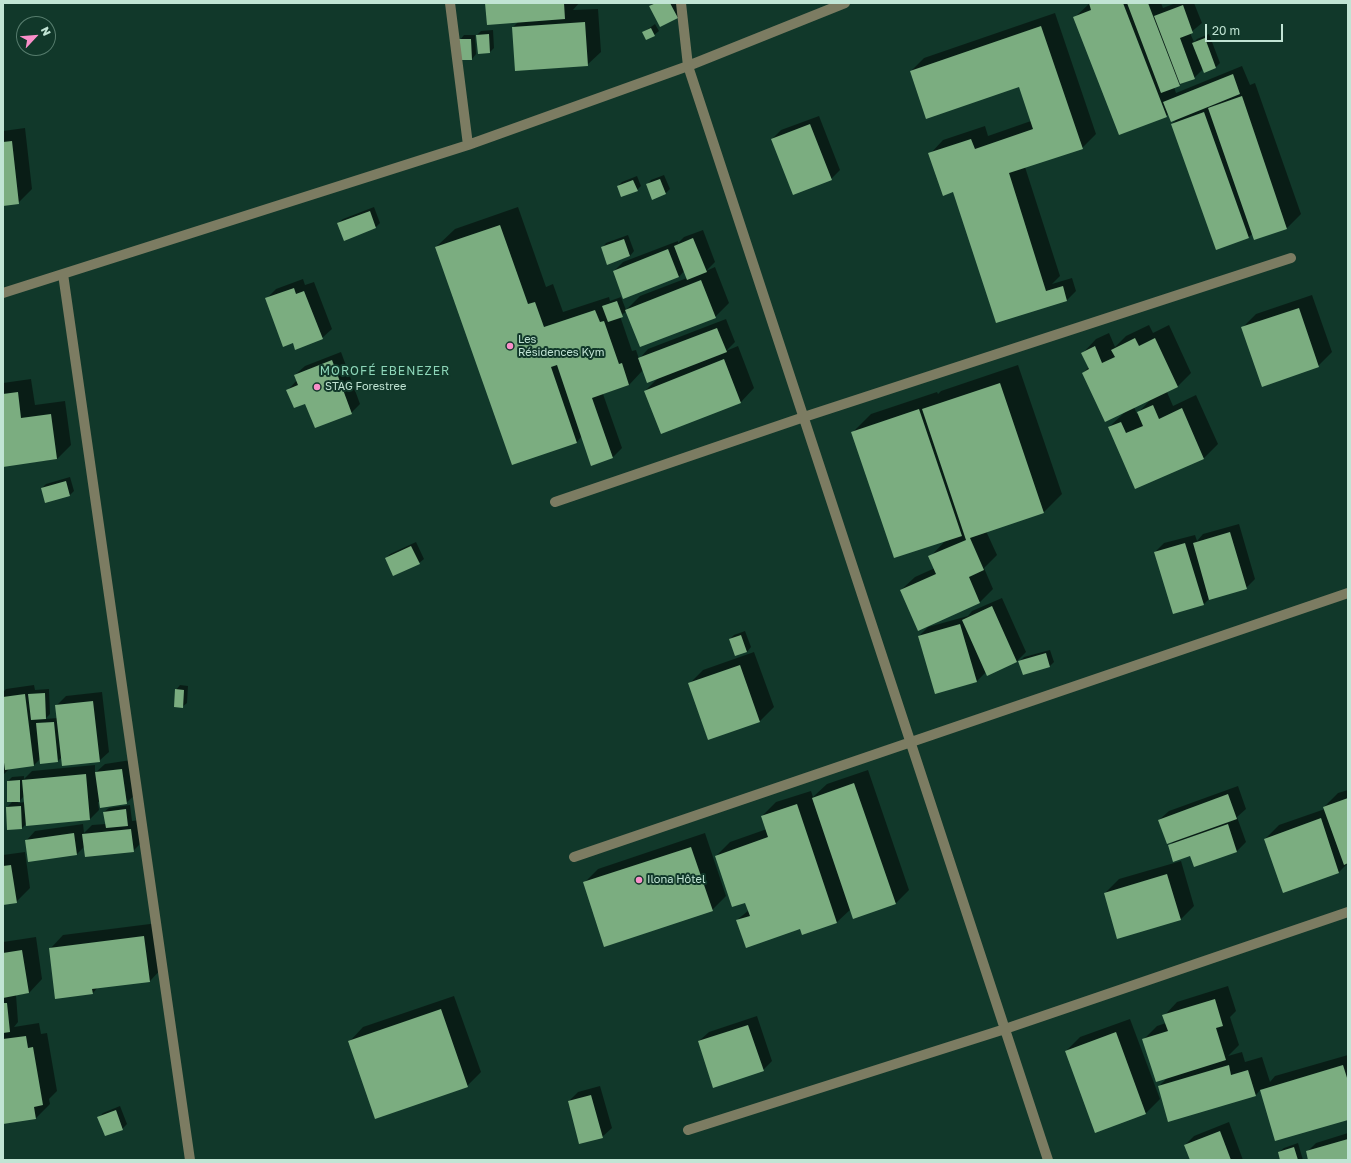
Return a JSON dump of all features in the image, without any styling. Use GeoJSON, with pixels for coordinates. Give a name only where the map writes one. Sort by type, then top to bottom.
{"type":"FeatureCollection","features":[{"type":"Feature","properties":{"kind":"street"},"geometry":{"type":"LineString","coordinates":[[450,3],[468,144]]}},
{"type":"Feature","properties":{"kind":"street"},"geometry":{"type":"LineString","coordinates":[[681,3],[688,66],[1048,1160]]}},
{"type":"Feature","properties":{"kind":"street"},"geometry":{"type":"LineString","coordinates":[[3,293],[468,144],[688,66],[845,3]]}},
{"type":"Feature","properties":{"kind":"street"},"geometry":{"type":"LineString","coordinates":[[555,502],[804,417],[1291,258]]}},
{"type":"Feature","properties":{"kind":"street"},"geometry":{"type":"LineString","coordinates":[[63,274],[190,1160]]}},
{"type":"Feature","properties":{"kind":"street"},"geometry":{"type":"LineString","coordinates":[[574,857],[1348,593]]}},
{"type":"Feature","properties":{"kind":"street"},"geometry":{"type":"LineString","coordinates":[[688,1130],[1005,1029],[1348,912]]}},
{"type":"Feature","properties":{"kind":"building"},"geometry":{"type":"Polygon","coordinates":[[[485,3],[564,3],[565,19],[487,25],[485,3]]]}},
{"type":"Feature","properties":{"kind":"building"},"geometry":{"type":"Polygon","coordinates":[[[656,3],[670,3],[678,18],[660,27],[649,6],[656,3]]]}},
{"type":"Feature","properties":{"kind":"building"},"geometry":{"type":"Polygon","coordinates":[[[1089,3],[1123,3],[1167,117],[1119,135],[1073,17],[1091,10],[1089,3]]]}},
{"type":"Feature","properties":{"kind":"building"},"geometry":{"type":"Polygon","coordinates":[[[1127,3],[1148,3],[1180,86],[1161,93],[1127,3]]]}},
{"type":"Feature","properties":{"kind":"building"},"geometry":{"type":"Polygon","coordinates":[[[1183,5],[1193,33],[1180,38],[1195,79],[1180,84],[1154,16],[1183,5]]]}},
{"type":"Feature","properties":{"kind":"building"},"geometry":{"type":"Polygon","coordinates":[[[585,22],[588,66],[515,71],[512,27],[585,22]]]}},
{"type":"Feature","properties":{"kind":"building"},"geometry":{"type":"Polygon","coordinates":[[[1041,26],[1083,149],[1009,173],[1046,291],[1063,286],[1067,301],[996,323],[953,192],[943,196],[928,153],[971,139],[975,149],[1033,129],[1019,87],[926,119],[910,71],[1041,26]]]}},
{"type":"Feature","properties":{"kind":"building"},"geometry":{"type":"Polygon","coordinates":[[[651,28],[655,36],[646,40],[642,32],[651,28]]]}},
{"type":"Feature","properties":{"kind":"building"},"geometry":{"type":"Polygon","coordinates":[[[489,34],[490,53],[478,54],[476,35],[489,34]]]}},
{"type":"Feature","properties":{"kind":"building"},"geometry":{"type":"Polygon","coordinates":[[[1205,38],[1216,68],[1204,73],[1192,43],[1205,38]]]}},
{"type":"Feature","properties":{"kind":"building"},"geometry":{"type":"Polygon","coordinates":[[[459,39],[471,39],[472,60],[460,60],[459,39]]]}},
{"type":"Feature","properties":{"kind":"building"},"geometry":{"type":"Polygon","coordinates":[[[1233,74],[1240,94],[1171,122],[1163,102],[1233,74]]]}},
{"type":"Feature","properties":{"kind":"building"},"geometry":{"type":"Polygon","coordinates":[[[1242,96],[1287,229],[1254,240],[1208,108],[1242,96]]]}},
{"type":"Feature","properties":{"kind":"building"},"geometry":{"type":"Polygon","coordinates":[[[1204,112],[1249,238],[1216,250],[1171,124],[1204,112]]]}},
{"type":"Feature","properties":{"kind":"building"},"geometry":{"type":"Polygon","coordinates":[[[810,124],[832,180],[793,195],[771,139],[810,124]]]}},
{"type":"Feature","properties":{"kind":"building"},"geometry":{"type":"Polygon","coordinates":[[[12,141],[19,204],[3,206],[3,142],[12,141]]]}},
{"type":"Feature","properties":{"kind":"building"},"geometry":{"type":"Polygon","coordinates":[[[660,179],[666,194],[652,200],[646,184],[660,179]]]}},
{"type":"Feature","properties":{"kind":"building"},"geometry":{"type":"Polygon","coordinates":[[[633,180],[638,191],[621,197],[617,186],[633,180]]]}},
{"type":"Feature","properties":{"kind":"building"},"geometry":{"type":"Polygon","coordinates":[[[370,211],[376,228],[344,241],[337,223],[370,211]]]}},
{"type":"Feature","properties":{"kind":"building","name":"Les Résidences Kym"},"geometry":{"type":"Polygon","coordinates":[[[500,225],[528,304],[535,302],[544,327],[595,310],[600,322],[604,321],[619,364],[622,363],[629,385],[592,398],[613,458],[591,466],[557,365],[551,367],[577,443],[512,465],[435,247],[500,225]]]}},
{"type":"Feature","properties":{"kind":"building"},"geometry":{"type":"Polygon","coordinates":[[[693,238],[707,272],[687,280],[674,246],[693,238]]]}},
{"type":"Feature","properties":{"kind":"building"},"geometry":{"type":"Polygon","coordinates":[[[624,239],[630,256],[607,265],[601,247],[624,239]]]}},
{"type":"Feature","properties":{"kind":"building"},"geometry":{"type":"Polygon","coordinates":[[[668,249],[679,277],[623,299],[613,271],[668,249]]]}},
{"type":"Feature","properties":{"kind":"building"},"geometry":{"type":"Polygon","coordinates":[[[701,280],[716,318],[640,347],[625,310],[701,280]]]}},
{"type":"Feature","properties":{"kind":"building"},"geometry":{"type":"Polygon","coordinates":[[[294,288],[296,294],[304,291],[323,339],[295,350],[293,343],[283,347],[265,298],[294,288]]]}},
{"type":"Feature","properties":{"kind":"building"},"geometry":{"type":"Polygon","coordinates":[[[617,301],[623,317],[608,322],[602,306],[617,301]]]}},
{"type":"Feature","properties":{"kind":"building"},"geometry":{"type":"Polygon","coordinates":[[[1299,308],[1319,367],[1262,387],[1241,327],[1299,308]]]}},
{"type":"Feature","properties":{"kind":"building"},"geometry":{"type":"Polygon","coordinates":[[[717,328],[727,352],[647,383],[638,358],[717,328]]]}},
{"type":"Feature","properties":{"kind":"building"},"geometry":{"type":"Polygon","coordinates":[[[1135,338],[1139,346],[1155,338],[1178,387],[1105,422],[1082,373],[1089,369],[1081,353],[1095,346],[1102,363],[1115,357],[1111,350],[1135,338]]]}},
{"type":"Feature","properties":{"kind":"building"},"geometry":{"type":"Polygon","coordinates":[[[724,359],[741,403],[661,434],[644,391],[724,359]]]}},
{"type":"Feature","properties":{"kind":"building"},"geometry":{"type":"Polygon","coordinates":[[[332,360],[352,414],[315,428],[305,404],[294,408],[286,390],[298,385],[294,375],[332,360]]]}},
{"type":"Feature","properties":{"kind":"building"},"geometry":{"type":"Polygon","coordinates":[[[1000,383],[1044,513],[970,538],[984,570],[969,577],[980,603],[918,631],[900,590],[936,574],[928,556],[966,540],[922,409],[1000,383]]]}},
{"type":"Feature","properties":{"kind":"building"},"geometry":{"type":"Polygon","coordinates":[[[18,392],[21,418],[51,414],[57,459],[3,467],[3,394],[18,392]]]}},
{"type":"Feature","properties":{"kind":"building"},"geometry":{"type":"Polygon","coordinates":[[[1153,405],[1159,419],[1182,408],[1204,459],[1135,489],[1108,427],[1121,422],[1126,433],[1143,426],[1137,412],[1153,405]]]}},
{"type":"Feature","properties":{"kind":"building"},"geometry":{"type":"Polygon","coordinates":[[[919,409],[962,536],[894,558],[851,432],[919,409]]]}},
{"type":"Feature","properties":{"kind":"building"},"geometry":{"type":"Polygon","coordinates":[[[66,481],[70,496],[45,503],[41,488],[66,481]]]}},
{"type":"Feature","properties":{"kind":"building"},"geometry":{"type":"Polygon","coordinates":[[[1230,532],[1247,589],[1209,600],[1193,543],[1230,532]]]}},
{"type":"Feature","properties":{"kind":"building"},"geometry":{"type":"Polygon","coordinates":[[[1185,543],[1204,605],[1173,614],[1154,552],[1185,543]]]}},
{"type":"Feature","properties":{"kind":"building"},"geometry":{"type":"Polygon","coordinates":[[[411,546],[420,564],[393,576],[385,558],[411,546]]]}},
{"type":"Feature","properties":{"kind":"building"},"geometry":{"type":"Polygon","coordinates":[[[992,606],[1017,662],[987,676],[962,620],[992,606]]]}},
{"type":"Feature","properties":{"kind":"building"},"geometry":{"type":"Polygon","coordinates":[[[960,624],[977,682],[935,694],[918,636],[960,624]]]}},
{"type":"Feature","properties":{"kind":"building"},"geometry":{"type":"Polygon","coordinates":[[[741,635],[747,652],[735,656],[729,639],[741,635]]]}},
{"type":"Feature","properties":{"kind":"building"},"geometry":{"type":"Polygon","coordinates":[[[1046,653],[1050,667],[1023,675],[1018,661],[1046,653]]]}},
{"type":"Feature","properties":{"kind":"building"},"geometry":{"type":"Polygon","coordinates":[[[740,665],[760,722],[708,740],[688,683],[740,665]]]}},
{"type":"Feature","properties":{"kind":"building"},"geometry":{"type":"Polygon","coordinates":[[[175,689],[184,690],[183,708],[174,707],[175,689]]]}},
{"type":"Feature","properties":{"kind":"building"},"geometry":{"type":"Polygon","coordinates":[[[45,693],[46,719],[31,720],[28,694],[45,693]]]}},
{"type":"Feature","properties":{"kind":"building"},"geometry":{"type":"Polygon","coordinates":[[[25,694],[34,766],[5,770],[3,755],[3,697],[25,694]]]}},
{"type":"Feature","properties":{"kind":"building"},"geometry":{"type":"Polygon","coordinates":[[[93,701],[100,762],[62,766],[55,705],[93,701]]]}},
{"type":"Feature","properties":{"kind":"building"},"geometry":{"type":"Polygon","coordinates":[[[54,722],[58,762],[40,764],[36,723],[54,722]]]}},
{"type":"Feature","properties":{"kind":"building"},"geometry":{"type":"Polygon","coordinates":[[[122,769],[127,804],[100,808],[95,772],[122,769]]]}},
{"type":"Feature","properties":{"kind":"building"},"geometry":{"type":"Polygon","coordinates":[[[86,774],[90,820],[26,826],[22,780],[86,774]]]}},
{"type":"Feature","properties":{"kind":"building"},"geometry":{"type":"Polygon","coordinates":[[[20,780],[20,802],[7,802],[7,781],[20,780]]]}},
{"type":"Feature","properties":{"kind":"building"},"geometry":{"type":"Polygon","coordinates":[[[854,783],[896,904],[853,919],[812,798],[854,783]]]}},
{"type":"Feature","properties":{"kind":"building"},"geometry":{"type":"Polygon","coordinates":[[[1228,794],[1237,819],[1167,844],[1158,820],[1228,794]]]}},
{"type":"Feature","properties":{"kind":"building"},"geometry":{"type":"Polygon","coordinates":[[[1348,798],[1348,863],[1344,865],[1323,807],[1348,798]]]}},
{"type":"Feature","properties":{"kind":"building"},"geometry":{"type":"Polygon","coordinates":[[[797,804],[837,923],[802,935],[800,929],[746,948],[736,920],[750,916],[745,903],[732,907],[715,856],[768,837],[761,816],[797,804]]]}},
{"type":"Feature","properties":{"kind":"building"},"geometry":{"type":"Polygon","coordinates":[[[21,806],[22,829],[7,830],[6,807],[21,806]]]}},
{"type":"Feature","properties":{"kind":"building"},"geometry":{"type":"Polygon","coordinates":[[[126,809],[128,826],[106,828],[103,812],[126,809]]]}},
{"type":"Feature","properties":{"kind":"building"},"geometry":{"type":"Polygon","coordinates":[[[1321,818],[1339,873],[1283,893],[1264,839],[1321,818]]]}},
{"type":"Feature","properties":{"kind":"building"},"geometry":{"type":"Polygon","coordinates":[[[1228,824],[1237,852],[1194,867],[1190,856],[1173,862],[1168,845],[1228,824]]]}},
{"type":"Feature","properties":{"kind":"building"},"geometry":{"type":"Polygon","coordinates":[[[131,829],[134,852],[85,857],[82,834],[131,829]]]}},
{"type":"Feature","properties":{"kind":"building"},"geometry":{"type":"Polygon","coordinates":[[[74,833],[77,855],[28,862],[25,840],[74,833]]]}},
{"type":"Feature","properties":{"kind":"building"},"geometry":{"type":"Polygon","coordinates":[[[691,847],[713,911],[604,947],[583,882],[691,847]]]}},
{"type":"Feature","properties":{"kind":"building"},"geometry":{"type":"Polygon","coordinates":[[[11,865],[17,903],[3,905],[3,866],[11,865]]]}},
{"type":"Feature","properties":{"kind":"building"},"geometry":{"type":"Polygon","coordinates":[[[1167,874],[1181,920],[1117,939],[1104,893],[1167,874]]]}},
{"type":"Feature","properties":{"kind":"building"},"geometry":{"type":"Polygon","coordinates":[[[144,936],[150,982],[92,989],[93,994],[55,999],[49,948],[144,936]]]}},
{"type":"Feature","properties":{"kind":"building"},"geometry":{"type":"Polygon","coordinates":[[[22,950],[29,993],[3,998],[3,953],[22,950]]]}},
{"type":"Feature","properties":{"kind":"building"},"geometry":{"type":"Polygon","coordinates":[[[1215,999],[1223,1026],[1216,1028],[1226,1060],[1156,1082],[1142,1039],[1168,1031],[1162,1015],[1215,999]]]}},
{"type":"Feature","properties":{"kind":"building"},"geometry":{"type":"Polygon","coordinates":[[[3,1003],[7,1003],[10,1032],[3,1033],[3,1003]]]}},
{"type":"Feature","properties":{"kind":"building"},"geometry":{"type":"Polygon","coordinates":[[[441,1009],[468,1087],[375,1119],[348,1041],[441,1009]]]}},
{"type":"Feature","properties":{"kind":"building"},"geometry":{"type":"Polygon","coordinates":[[[748,1025],[764,1071],[713,1088],[698,1041],[748,1025]]]}},
{"type":"Feature","properties":{"kind":"building"},"geometry":{"type":"Polygon","coordinates":[[[1116,1032],[1146,1114],[1095,1133],[1065,1051],[1116,1032]]]}},
{"type":"Feature","properties":{"kind":"building"},"geometry":{"type":"Polygon","coordinates":[[[26,1036],[28,1048],[33,1047],[43,1105],[34,1107],[36,1119],[3,1124],[3,1039],[26,1036]]]}},
{"type":"Feature","properties":{"kind":"building"},"geometry":{"type":"Polygon","coordinates":[[[1229,1065],[1231,1075],[1248,1070],[1256,1096],[1168,1122],[1158,1086],[1229,1065]]]}},
{"type":"Feature","properties":{"kind":"building"},"geometry":{"type":"Polygon","coordinates":[[[1343,1065],[1348,1081],[1348,1120],[1275,1141],[1260,1090],[1343,1065]]]}},
{"type":"Feature","properties":{"kind":"building"},"geometry":{"type":"Polygon","coordinates":[[[591,1095],[603,1138],[579,1144],[568,1101],[591,1095]]]}},
{"type":"Feature","properties":{"kind":"building"},"geometry":{"type":"Polygon","coordinates":[[[116,1110],[123,1130],[105,1136],[97,1117],[116,1110]]]}},
{"type":"Feature","properties":{"kind":"building"},"geometry":{"type":"Polygon","coordinates":[[[1220,1131],[1231,1160],[1190,1160],[1184,1145],[1220,1131]]]}},
{"type":"Feature","properties":{"kind":"building"},"geometry":{"type":"Polygon","coordinates":[[[1348,1139],[1348,1160],[1308,1160],[1306,1151],[1348,1139]]]}},
{"type":"Feature","properties":{"kind":"building"},"geometry":{"type":"Polygon","coordinates":[[[1294,1147],[1298,1160],[1280,1160],[1278,1152],[1294,1147]]]}},
{"type":"Feature","properties":{"kind":"place","name":"Les Résidences Kym"},"geometry":{"type":"Point","coordinates":[510,346]}},
{"type":"Feature","properties":{"kind":"place","name":"STAG Forestree"},"geometry":{"type":"Point","coordinates":[317,387]}},
{"type":"Feature","properties":{"kind":"place","name":"Ilona Hôtel"},"geometry":{"type":"Point","coordinates":[639,880]}},
{"type":"Feature","properties":{"kind":"district","name":"MOROFÉ EBENEZER"},"geometry":{"type":"Point","coordinates":[385,371]}}]}
